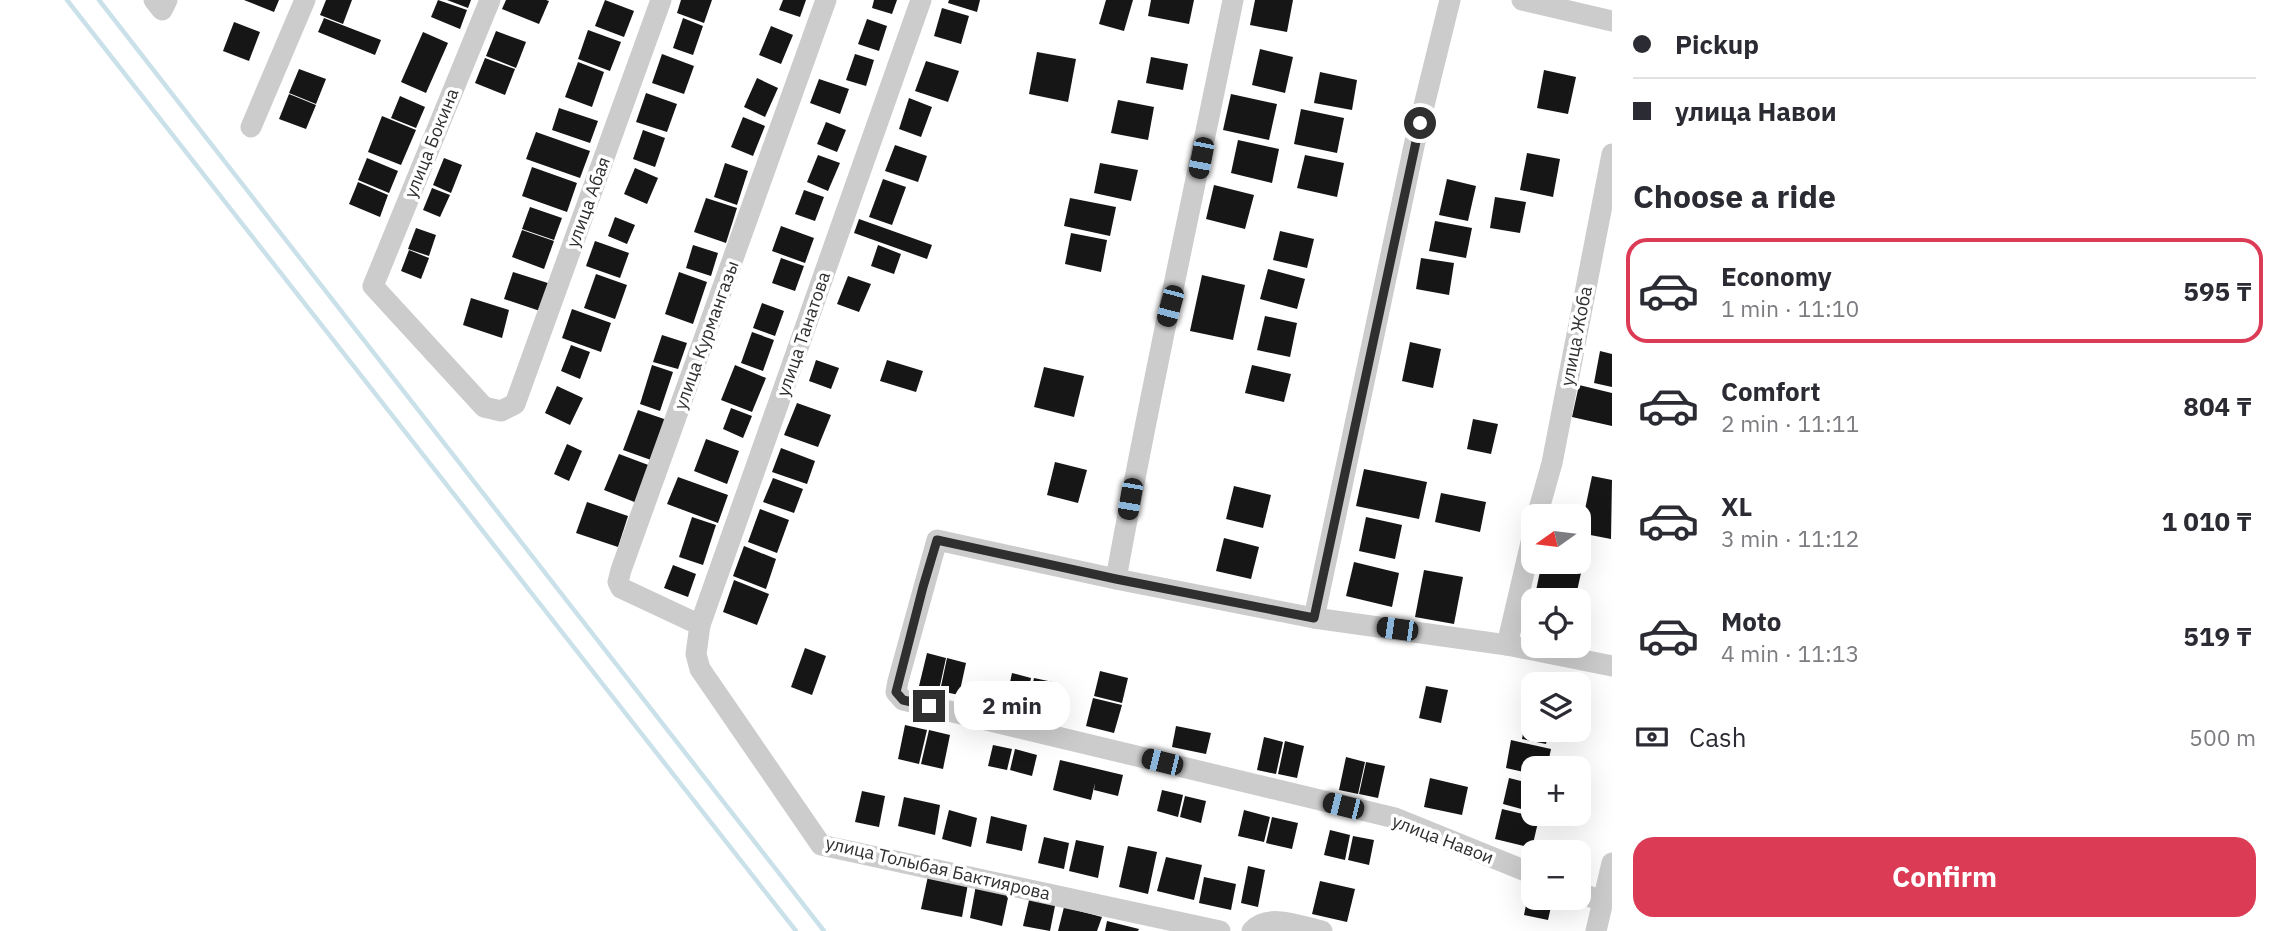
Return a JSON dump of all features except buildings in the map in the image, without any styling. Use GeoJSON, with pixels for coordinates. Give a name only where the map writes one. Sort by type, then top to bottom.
{"type":"FeatureCollection","features":[{"type":"Feature","properties":{"kind":"street"},"geometry":{"type":"LineString","coordinates":[[251,127],[305,0]]}},
{"type":"Feature","properties":{"kind":"street","name":"улица Бокина"},"geometry":{"type":"LineString","coordinates":[[490,0],[373,286],[484,407],[501,411],[514,404]]}},
{"type":"Feature","properties":{"kind":"street","name":"улица Абая"},"geometry":{"type":"LineString","coordinates":[[514,404],[661,0]]}},
{"type":"Feature","properties":{"kind":"street","name":"улица Курмангазы"},"geometry":{"type":"LineString","coordinates":[[700,625],[621,588],[618,582],[827,0]]}},
{"type":"Feature","properties":{"kind":"street","name":"улица Танатова"},"geometry":{"type":"LineString","coordinates":[[699,669],[696,653],[700,625],[921,0]]}},
{"type":"Feature","properties":{"kind":"street"},"geometry":{"type":"LineString","coordinates":[[1233,0],[1175,289],[1145,419],[1116,579],[1314,618],[1507,645],[1612,666]]}},
{"type":"Feature","properties":{"kind":"street"},"geometry":{"type":"LineString","coordinates":[[1314,618],[1414,146],[1450,0]]}},
{"type":"Feature","properties":{"kind":"street"},"geometry":{"type":"LineString","coordinates":[[1522,0],[1612,21]]}},
{"type":"Feature","properties":{"kind":"street","name":"улица Жоба"},"geometry":{"type":"LineString","coordinates":[[1540,504],[1552,463],[1612,154]]}},
{"type":"Feature","properties":{"kind":"street","name":"улица Навои"},"geometry":{"type":"LineString","coordinates":[[1116,579],[937,540],[896,692],[903,700],[1395,818],[1521,869]]}},
{"type":"Feature","properties":{"kind":"street"},"geometry":{"type":"LineString","coordinates":[[1507,645],[1524,574]]}},
{"type":"Feature","properties":{"kind":"street","name":"улица Толыбая Бактиярова"},"geometry":{"type":"LineString","coordinates":[[699,669],[821,845],[1220,931]]}},
{"type":"Feature","properties":{"kind":"street"},"geometry":{"type":"LineString","coordinates":[[1596,931],[1612,863]]}},
{"type":"Feature","properties":{"kind":"street"},"geometry":{"type":"LineString","coordinates":[[1591,897],[1604,902]]}},
{"type":"Feature","properties":{"kind":"street"},"geometry":{"type":"LineString","coordinates":[[1252,931],[1266,922],[1281,922],[1322,931]]}},
{"type":"Feature","properties":{"kind":"waterway"},"geometry":{"type":"LineString","coordinates":[[67,0],[796,931]]}},
{"type":"Feature","properties":{"kind":"waterway"},"geometry":{"type":"LineString","coordinates":[[99,0],[824,931]]}},
{"type":"Feature","properties":{"kind":"route"},"geometry":{"type":"LineString","coordinates":[[929,706],[903,700],[896,692],[937,540],[1314,618],[1420,123]]}}]}
